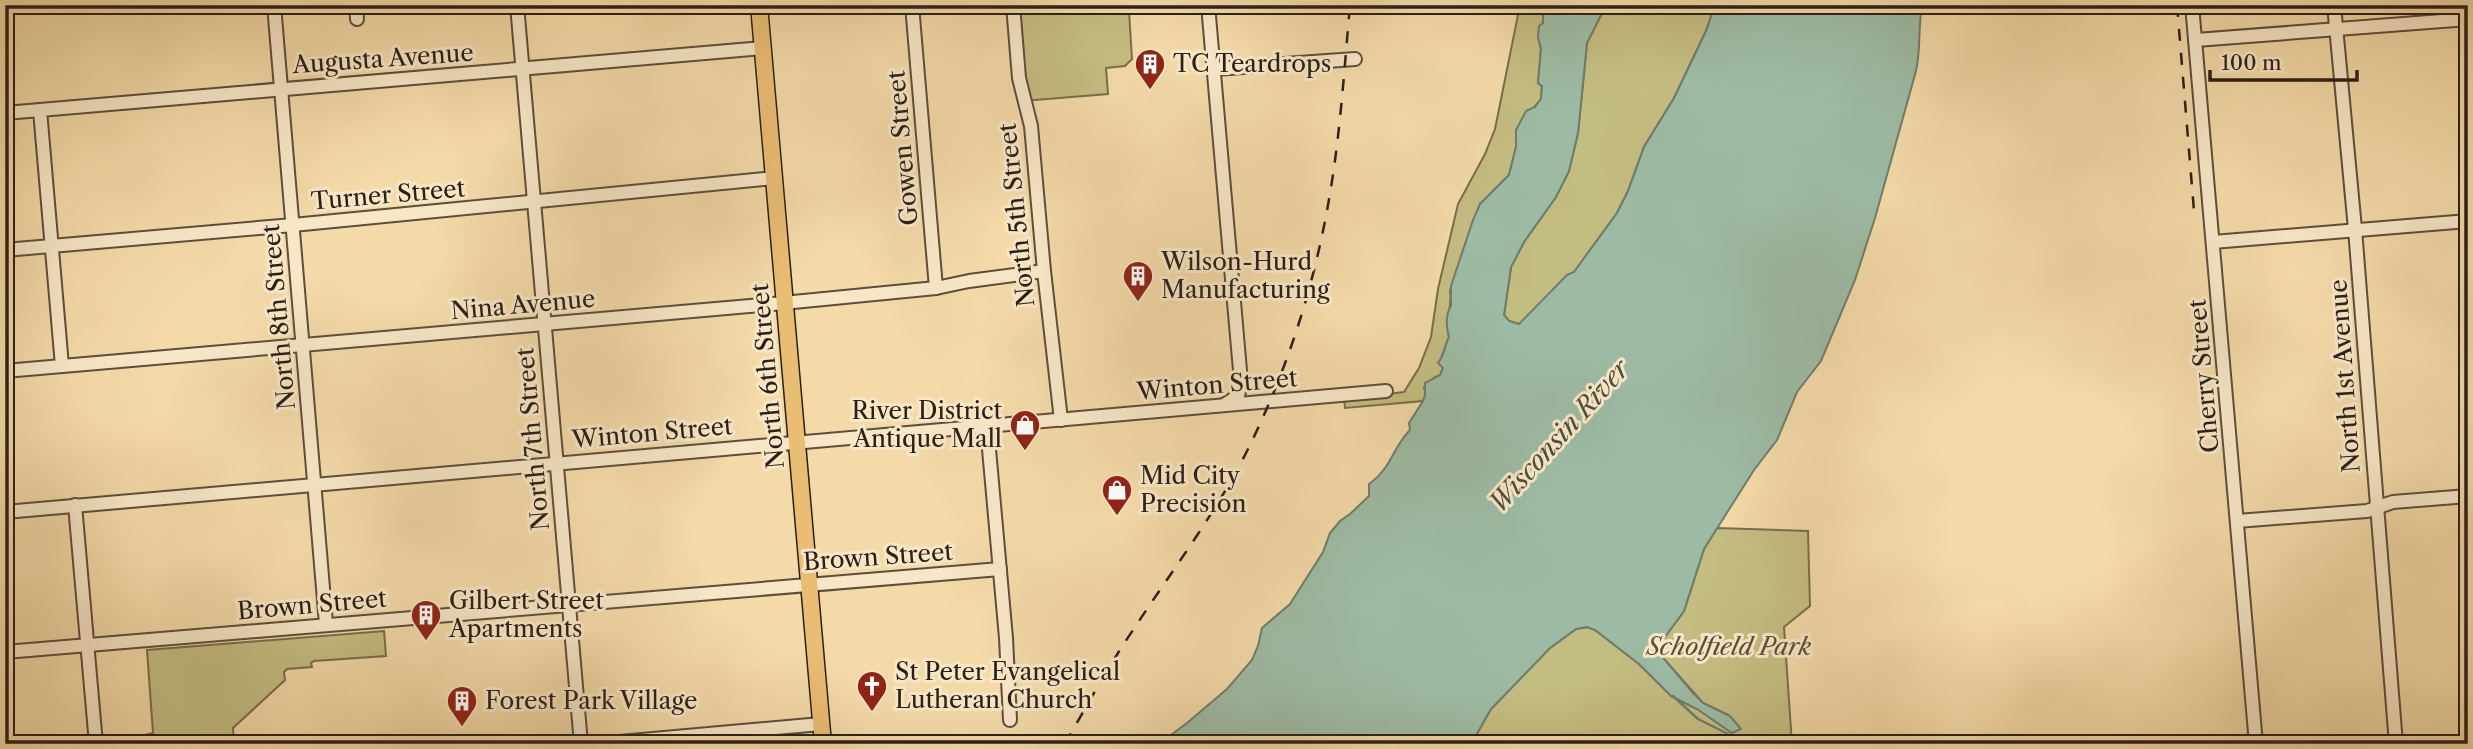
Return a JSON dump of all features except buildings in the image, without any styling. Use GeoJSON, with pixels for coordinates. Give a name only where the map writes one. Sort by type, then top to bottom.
{"type":"FeatureCollection","features":[{"type":"Feature","properties":{"kind":"main road","name":"North 6th Street"},"geometry":{"type":"LineString","coordinates":[[759,5],[823,744]]}},
{"type":"Feature","properties":{"kind":"street","name":"North 8th Street"},"geometry":{"type":"LineString","coordinates":[[274,5],[326,624]]}},
{"type":"Feature","properties":{"kind":"street","name":"North 7th Street"},"geometry":{"type":"LineString","coordinates":[[517,5],[581,744]]}},
{"type":"Feature","properties":{"kind":"street","name":"Gowen Street"},"geometry":{"type":"LineString","coordinates":[[912,5],[936,288]]}},
{"type":"Feature","properties":{"kind":"street","name":"North 5th Street"},"geometry":{"type":"LineString","coordinates":[[1013,5],[1019,78],[1031,126],[1061,420]]}},
{"type":"Feature","properties":{"kind":"street"},"geometry":{"type":"LineString","coordinates":[[1208,5],[1241,382],[1238,396],[1223,405]]}},
{"type":"Feature","properties":{"kind":"street","name":"Cherry Street"},"geometry":{"type":"LineString","coordinates":[[2192,5],[2256,744]]}},
{"type":"Feature","properties":{"kind":"street","name":"North 1st Avenue"},"geometry":{"type":"LineString","coordinates":[[2334,5],[2355,229],[2396,744]]}},
{"type":"Feature","properties":{"kind":"street"},"geometry":{"type":"LineString","coordinates":[[2196,40],[2468,19]]}},
{"type":"Feature","properties":{"kind":"street","name":"Augusta Avenue"},"geometry":{"type":"LineString","coordinates":[[5,113],[763,48]]}},
{"type":"Feature","properties":{"kind":"street"},"geometry":{"type":"LineString","coordinates":[[1214,69],[1355,59]]}},
{"type":"Feature","properties":{"kind":"street"},"geometry":{"type":"LineString","coordinates":[[40,110],[62,366]]}},
{"type":"Feature","properties":{"kind":"street","name":"Turner Street"},"geometry":{"type":"LineString","coordinates":[[5,250],[774,178]]}},
{"type":"Feature","properties":{"kind":"street"},"geometry":{"type":"LineString","coordinates":[[2213,242],[2468,221]]}},
{"type":"Feature","properties":{"kind":"street","name":"Nina Avenue"},"geometry":{"type":"LineString","coordinates":[[5,371],[785,303],[936,288],[1044,271]]}},
{"type":"Feature","properties":{"kind":"street","name":"Winton Street"},"geometry":{"type":"LineString","coordinates":[[5,512],[1386,391]]}},
{"type":"Feature","properties":{"kind":"street"},"geometry":{"type":"LineString","coordinates":[[988,426],[1010,720]]}},
{"type":"Feature","properties":{"kind":"street"},"geometry":{"type":"LineString","coordinates":[[2237,522],[2367,511],[2393,502],[2468,496]]}},
{"type":"Feature","properties":{"kind":"street"},"geometry":{"type":"LineString","coordinates":[[75,505],[96,744]]}},
{"type":"Feature","properties":{"kind":"street","name":"Brown Street"},"geometry":{"type":"LineString","coordinates":[[5,652],[1000,569]]}},
{"type":"Feature","properties":{"kind":"street"},"geometry":{"type":"LineString","coordinates":[[597,744],[821,724]]}},
{"type":"Feature","properties":{"kind":"green space"},"geometry":{"type":"Polygon","coordinates":[[[1013,5],[1134,5],[1134,10],[1129,11],[1132,59],[1125,66],[1106,68],[1108,94],[1023,101],[1013,5]]]}},
{"type":"Feature","properties":{"kind":"green space"},"geometry":{"type":"Polygon","coordinates":[[[1520,5],[1543,5],[1543,23],[1538,37],[1541,49],[1538,83],[1542,86],[1541,99],[1516,130],[1516,147],[1509,175],[1480,204],[1450,291],[1447,325],[1449,337],[1440,361],[1443,368],[1440,376],[1424,387],[1426,395],[1423,401],[1345,408],[1344,399],[1404,392],[1419,368],[1431,337],[1438,289],[1458,204],[1495,129],[1520,5]]]}},
{"type":"Feature","properties":{"kind":"green space"},"geometry":{"type":"Polygon","coordinates":[[[1606,5],[1715,5],[1706,31],[1674,98],[1644,147],[1617,213],[1574,272],[1567,275],[1519,324],[1509,321],[1504,315],[1511,267],[1524,242],[1556,197],[1569,171],[1578,133],[1587,43],[1606,5]]]}},
{"type":"Feature","properties":{"kind":"green space","name":"Scholfield Park"},"geometry":{"type":"Polygon","coordinates":[[[1717,528],[1808,531],[1810,606],[1784,627],[1792,744],[1471,744],[1491,709],[1550,648],[1576,629],[1587,627],[1595,630],[1639,664],[1671,696],[1697,709],[1730,716],[1703,703],[1664,659],[1661,652],[1662,641],[1684,611],[1704,549],[1717,528]]]}},
{"type":"Feature","properties":{"kind":"green space"},"geometry":{"type":"Polygon","coordinates":[[[384,631],[386,656],[314,661],[311,663],[312,667],[287,669],[284,672],[285,680],[233,728],[234,744],[145,744],[144,735],[153,733],[147,650],[384,631]]]}},
{"type":"Feature","properties":{"kind":"water","name":"Wisconsin River"},"geometry":{"type":"Polygon","coordinates":[[[1543,5],[1606,5],[1587,43],[1578,133],[1569,171],[1556,197],[1524,242],[1511,267],[1504,315],[1509,321],[1519,324],[1567,275],[1574,272],[1617,213],[1644,147],[1674,98],[1706,31],[1715,5],[1922,5],[1916,71],[1855,280],[1821,361],[1797,392],[1777,440],[1754,470],[1704,549],[1684,611],[1662,641],[1661,652],[1664,659],[1693,693],[1703,703],[1730,716],[1741,729],[1732,733],[1697,709],[1671,696],[1639,664],[1595,630],[1587,627],[1576,629],[1550,648],[1491,709],[1471,744],[1159,744],[1227,689],[1252,660],[1262,628],[1290,604],[1323,552],[1330,533],[1369,496],[1369,484],[1383,471],[1410,430],[1409,423],[1425,395],[1425,383],[1440,375],[1443,368],[1438,363],[1449,337],[1447,321],[1451,306],[1451,286],[1473,220],[1480,204],[1509,175],[1516,147],[1516,130],[1526,111],[1535,107],[1541,99],[1542,86],[1538,83],[1541,48],[1538,37],[1539,26],[1543,23],[1543,5]]]}},
{"type":"Feature","properties":{"kind":"waterway"},"geometry":{"type":"LineString","coordinates":[[1673,696],[1698,719],[1736,738],[1741,744]]}},
{"type":"Feature","properties":{"kind":"railway"},"geometry":{"type":"LineString","coordinates":[[1065,744],[1115,658],[1223,494],[1263,418],[1287,359],[1315,267],[1328,205],[1339,130],[1350,5]]}},
{"type":"Feature","properties":{"kind":"railway"},"geometry":{"type":"LineString","coordinates":[[2177,5],[2194,211]]}},
{"type":"Feature","properties":{"kind":"place","name":"TC Teardrops"},"geometry":{"type":"Point","coordinates":[1150,91]}},
{"type":"Feature","properties":{"kind":"place","name":"Wilson-Hurd Manufacturing"},"geometry":{"type":"Point","coordinates":[1138,303]}},
{"type":"Feature","properties":{"kind":"place","name":"River District Antique Mall"},"geometry":{"type":"Point","coordinates":[1025,452]}},
{"type":"Feature","properties":{"kind":"place","name":"Mid City Precision"},"geometry":{"type":"Point","coordinates":[1117,517]}},
{"type":"Feature","properties":{"kind":"place","name":"Gilbert Street Apartments"},"geometry":{"type":"Point","coordinates":[426,642]}},
{"type":"Feature","properties":{"kind":"place","name":"St Peter Evangelical Lutheran Church"},"geometry":{"type":"Point","coordinates":[872,713]}},
{"type":"Feature","properties":{"kind":"place","name":"Forest Park Village"},"geometry":{"type":"Point","coordinates":[462,728]}}]}
